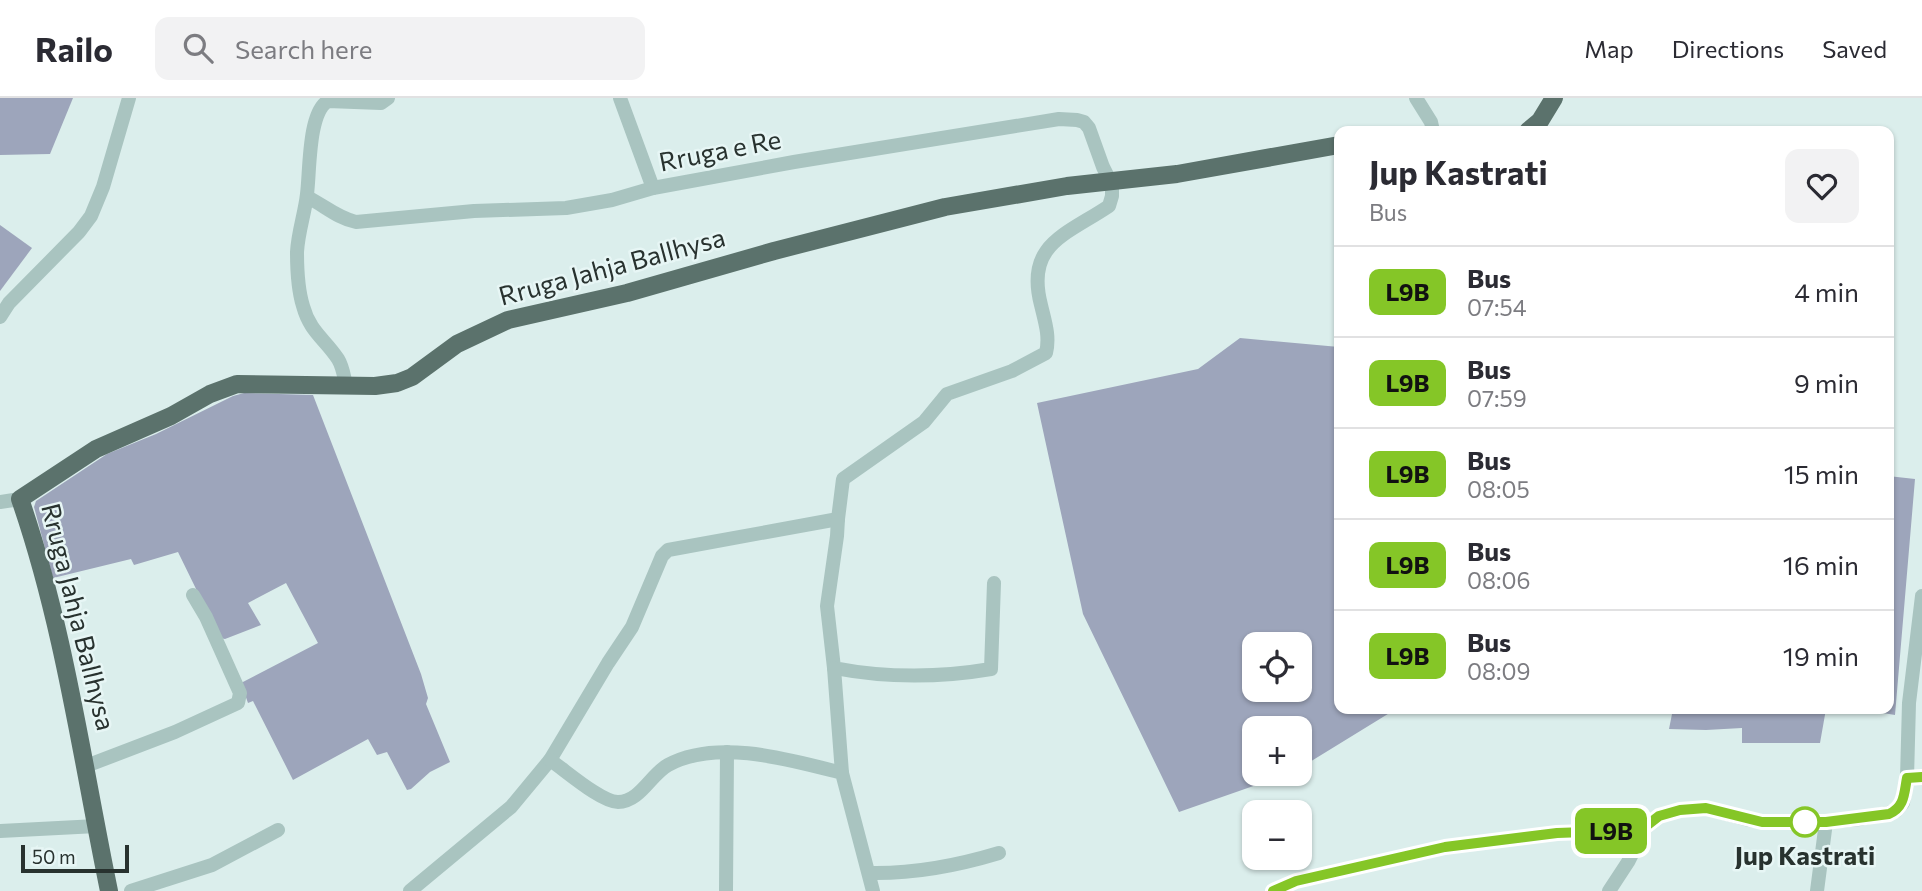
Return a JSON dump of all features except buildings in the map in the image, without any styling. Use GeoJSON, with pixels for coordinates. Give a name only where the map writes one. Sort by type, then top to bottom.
{"type":"FeatureCollection","features":[{"type":"Feature","properties":{"kind":"main road"},"geometry":{"type":"LineString","coordinates":[[1534,126],[1554,98]]}},
{"type":"Feature","properties":{"kind":"main road","name":"Rruga Jahja Ballhysa"},"geometry":{"type":"LineString","coordinates":[[109,891],[86,766],[52,610],[20,499],[96,449],[231,386],[259,383],[375,386],[405,380],[457,344],[508,320],[627,293],[945,206],[1110,180],[1177,174],[1334,146]]}},
{"type":"Feature","properties":{"kind":"street"},"geometry":{"type":"LineString","coordinates":[[0,317],[9,303],[79,232],[91,216],[103,187],[130,98]]}},
{"type":"Feature","properties":{"kind":"street"},"geometry":{"type":"LineString","coordinates":[[346,385],[340,362],[317,337],[302,305],[297,253],[307,197],[313,131],[323,104],[328,101],[381,103],[388,98]]}},
{"type":"Feature","properties":{"kind":"street"},"geometry":{"type":"LineString","coordinates":[[620,98],[653,188]]}},
{"type":"Feature","properties":{"kind":"street"},"geometry":{"type":"LineString","coordinates":[[1416,98],[1432,126]]}},
{"type":"Feature","properties":{"kind":"street","name":"Rruga e Re"},"geometry":{"type":"LineString","coordinates":[[307,197],[324,204],[341,219],[356,222],[474,211],[566,208],[612,200],[653,188],[794,162],[1059,119],[1084,122],[1089,128],[1110,180]]}},
{"type":"Feature","properties":{"kind":"street"},"geometry":{"type":"LineString","coordinates":[[873,891],[842,773],[827,606],[843,479],[924,422],[947,394],[1012,371],[1046,353],[1049,343],[1047,328],[1037,291],[1040,260],[1046,248],[1109,206],[1112,195],[1110,180]]}},
{"type":"Feature","properties":{"kind":"street"},"geometry":{"type":"LineString","coordinates":[[0,502],[20,499]]}},
{"type":"Feature","properties":{"kind":"street"},"geometry":{"type":"LineString","coordinates":[[410,891],[512,807],[550,760],[632,627],[662,556],[668,550],[838,520]]}},
{"type":"Feature","properties":{"kind":"street"},"geometry":{"type":"LineString","coordinates":[[834,668],[914,676],[953,676],[991,669],[994,583]]}},
{"type":"Feature","properties":{"kind":"street","name":"Rruga Jahja Ballhysa"},"geometry":{"type":"LineString","coordinates":[[86,766],[165,737],[238,703],[240,693],[206,617],[193,595]]}},
{"type":"Feature","properties":{"kind":"street"},"geometry":{"type":"LineString","coordinates":[[1609,891],[1628,862],[1645,828],[1652,820],[1666,813],[1702,808],[1762,822],[1826,822],[1860,819],[1896,811],[1903,803],[1907,778],[1909,703],[1922,596]]}},
{"type":"Feature","properties":{"kind":"street"},"geometry":{"type":"LineString","coordinates":[[550,760],[607,800],[619,803],[631,799],[666,765],[711,752],[777,758],[842,773]]}},
{"type":"Feature","properties":{"kind":"street"},"geometry":{"type":"LineString","coordinates":[[726,891],[727,752]]}},
{"type":"Feature","properties":{"kind":"street"},"geometry":{"type":"LineString","coordinates":[[1907,778],[1922,778]]}},
{"type":"Feature","properties":{"kind":"street"},"geometry":{"type":"LineString","coordinates":[[1817,891],[1826,822]]}},
{"type":"Feature","properties":{"kind":"street"},"geometry":{"type":"LineString","coordinates":[[0,831],[97,826]]}},
{"type":"Feature","properties":{"kind":"street"},"geometry":{"type":"LineString","coordinates":[[1273,891],[1296,881],[1445,847],[1557,833],[1645,828]]}},
{"type":"Feature","properties":{"kind":"street"},"geometry":{"type":"LineString","coordinates":[[131,891],[212,865],[278,830]]}},
{"type":"Feature","properties":{"kind":"street"},"geometry":{"type":"LineString","coordinates":[[869,873],[899,873],[958,866],[999,853]]}},
{"type":"Feature","properties":{"kind":"street"},"geometry":{"type":"LineString","coordinates":[[1319,891],[1323,875]]}},
{"type":"Feature","properties":{"kind":"shaded area"},"geometry":{"type":"Polygon","coordinates":[[[0,98],[73,98],[50,154],[0,155],[0,98]]]}},
{"type":"Feature","properties":{"kind":"shaded area"},"geometry":{"type":"Polygon","coordinates":[[[0,225],[32,248],[0,291],[0,225]]]}},
{"type":"Feature","properties":{"kind":"shaded area"},"geometry":{"type":"Polygon","coordinates":[[[1240,338],[1334,347],[1334,714],[1388,714],[1312,761],[1312,716],[1242,716],[1242,786],[1254,786],[1179,812],[1083,614],[1037,403],[1198,369],[1240,338]]]}},
{"type":"Feature","properties":{"kind":"shaded area"},"geometry":{"type":"Polygon","coordinates":[[[244,393],[313,395],[421,674],[428,698],[426,704],[450,762],[430,772],[411,789],[407,790],[387,752],[377,755],[368,739],[293,780],[253,701],[248,703],[241,683],[318,643],[286,583],[248,603],[261,625],[225,639],[220,638],[178,552],[134,565],[131,559],[53,578],[34,507],[36,501],[107,454],[244,393]]]}},
{"type":"Feature","properties":{"kind":"shaded area"},"geometry":{"type":"Polygon","coordinates":[[[1894,477],[1915,479],[1895,715],[1889,714],[1894,714],[1894,477]]]}},
{"type":"Feature","properties":{"kind":"shaded area"},"geometry":{"type":"Polygon","coordinates":[[[1672,714],[1825,714],[1820,743],[1742,743],[1742,728],[1669,729],[1672,714]]]}},
{"type":"Feature","properties":{"kind":"bus line","name":"L9B"},"geometry":{"type":"LineString","coordinates":[[1273,891],[1296,881],[1445,847],[1557,833],[1641,830],[1659,816],[1680,810],[1706,808],[1762,822],[1826,822],[1889,814],[1903,803],[1907,778],[1922,777]]}},
{"type":"Feature","properties":{"kind":"place","name":"Jup Kastrati"},"geometry":{"type":"Point","coordinates":[1805,822]}}]}
